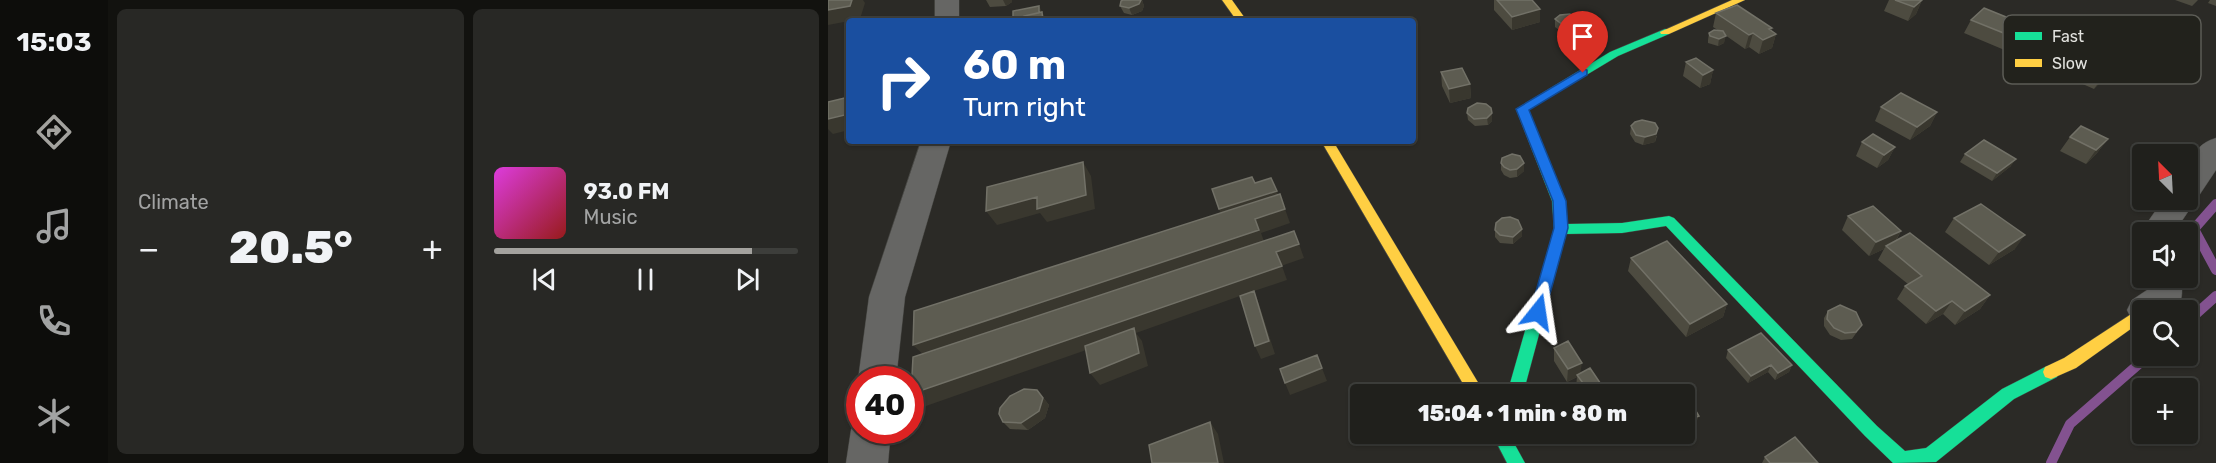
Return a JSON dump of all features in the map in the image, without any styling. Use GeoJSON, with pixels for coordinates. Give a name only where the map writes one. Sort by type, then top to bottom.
{"type":"FeatureCollection","features":[{"type":"Feature","properties":{"kind":"street"},"geometry":{"type":"LineString","coordinates":[[947,0],[947,18]]}},
{"type":"Feature","properties":{"kind":"street"},"geometry":{"type":"LineString","coordinates":[[1227,0],[1240,18]]}},
{"type":"Feature","properties":{"kind":"street"},"geometry":{"type":"LineString","coordinates":[[1518,384],[1561,228],[1559,201],[1522,109],[1614,54],[1740,0]]}},
{"type":"Feature","properties":{"kind":"street"},"geometry":{"type":"LineString","coordinates":[[879,366],[886,297],[935,144]]}},
{"type":"Feature","properties":{"kind":"street"},"geometry":{"type":"LineString","coordinates":[[1329,144],[1471,384]]}},
{"type":"Feature","properties":{"kind":"street"},"geometry":{"type":"LineString","coordinates":[[2198,173],[2216,148]]}},
{"type":"Feature","properties":{"kind":"street"},"geometry":{"type":"LineString","coordinates":[[1561,228],[1622,228],[1669,221],[1871,431],[1902,460],[1930,456],[2008,394],[2070,363],[2132,320]]}},
{"type":"Feature","properties":{"kind":"street"},"geometry":{"type":"LineString","coordinates":[[867,463],[869,444]]}},
{"type":"Feature","properties":{"kind":"building"},"geometry":{"type":"Polygon","coordinates":[[[828,0],[852,0],[850,6],[828,10],[828,0]]]}},
{"type":"Feature","properties":{"kind":"building"},"geometry":{"type":"Polygon","coordinates":[[[1123,0],[1141,0],[1139,4],[1129,8],[1120,6],[1123,0]]]}},
{"type":"Feature","properties":{"kind":"building"},"geometry":{"type":"Polygon","coordinates":[[[1497,0],[1532,0],[1540,9],[1512,17],[1497,0]]]}},
{"type":"Feature","properties":{"kind":"building"},"geometry":{"type":"Polygon","coordinates":[[[1895,0],[1922,0],[1914,7],[1895,0]]]}},
{"type":"Feature","properties":{"kind":"building"},"geometry":{"type":"Polygon","coordinates":[[[1737,5],[1772,28],[1769,29],[1776,34],[1763,40],[1753,33],[1749,35],[1716,13],[1737,5]]]}},
{"type":"Feature","properties":{"kind":"building"},"geometry":{"type":"Polygon","coordinates":[[[1039,6],[1039,13],[1024,16],[1024,18],[1013,18],[1013,11],[1039,6]]]}},
{"type":"Feature","properties":{"kind":"building"},"geometry":{"type":"Polygon","coordinates":[[[1984,8],[2003,16],[2003,33],[1971,20],[1984,8]]]}},
{"type":"Feature","properties":{"kind":"building"},"geometry":{"type":"Polygon","coordinates":[[[1042,12],[1043,18],[1024,18],[1024,16],[1042,12]]]}},
{"type":"Feature","properties":{"kind":"building"},"geometry":{"type":"Polygon","coordinates":[[[1570,14],[1577,19],[1574,24],[1563,25],[1555,19],[1560,15],[1570,14]]]}},
{"type":"Feature","properties":{"kind":"building"},"geometry":{"type":"Polygon","coordinates":[[[1714,30],[1723,31],[1726,36],[1719,39],[1710,36],[1709,33],[1714,30]]]}},
{"type":"Feature","properties":{"kind":"building"},"geometry":{"type":"Polygon","coordinates":[[[1696,58],[1713,70],[1703,75],[1686,62],[1696,58]]]}},
{"type":"Feature","properties":{"kind":"building"},"geometry":{"type":"Polygon","coordinates":[[[1462,68],[1470,84],[1449,89],[1441,72],[1462,68]]]}},
{"type":"Feature","properties":{"kind":"building"},"geometry":{"type":"Polygon","coordinates":[[[1901,93],[1937,112],[1917,127],[1881,107],[1901,93]]]}},
{"type":"Feature","properties":{"kind":"building"},"geometry":{"type":"Polygon","coordinates":[[[846,98],[846,115],[828,119],[828,102],[846,98]]]}},
{"type":"Feature","properties":{"kind":"building"},"geometry":{"type":"Polygon","coordinates":[[[1477,103],[1486,104],[1491,108],[1492,113],[1487,118],[1474,119],[1467,113],[1468,108],[1477,103]]]}},
{"type":"Feature","properties":{"kind":"building"},"geometry":{"type":"Polygon","coordinates":[[[1642,120],[1655,123],[1658,128],[1656,134],[1645,137],[1636,135],[1631,126],[1642,120]]]}},
{"type":"Feature","properties":{"kind":"building"},"geometry":{"type":"Polygon","coordinates":[[[2081,126],[2108,139],[2096,150],[2070,137],[2081,126]]]}},
{"type":"Feature","properties":{"kind":"building"},"geometry":{"type":"Polygon","coordinates":[[[1873,134],[1895,147],[1884,155],[1862,142],[1873,134]]]}},
{"type":"Feature","properties":{"kind":"building"},"geometry":{"type":"Polygon","coordinates":[[[1984,140],[2016,159],[1997,173],[1965,154],[1984,140]]]}},
{"type":"Feature","properties":{"kind":"building"},"geometry":{"type":"Polygon","coordinates":[[[1512,154],[1520,156],[1524,163],[1517,169],[1510,170],[1501,163],[1502,158],[1512,154]]]}},
{"type":"Feature","properties":{"kind":"building"},"geometry":{"type":"Polygon","coordinates":[[[1083,162],[1086,195],[1037,209],[1037,197],[986,211],[987,187],[1083,162]]]}},
{"type":"Feature","properties":{"kind":"building"},"geometry":{"type":"Polygon","coordinates":[[[1252,177],[1255,183],[1271,178],[1277,191],[1219,209],[1212,189],[1252,177]]]}},
{"type":"Feature","properties":{"kind":"building"},"geometry":{"type":"Polygon","coordinates":[[[1280,194],[1285,209],[1255,219],[1259,230],[913,345],[914,311],[1280,194]]]}},
{"type":"Feature","properties":{"kind":"building"},"geometry":{"type":"Polygon","coordinates":[[[1981,204],[2025,235],[1999,252],[1954,218],[1981,204]]]}},
{"type":"Feature","properties":{"kind":"building"},"geometry":{"type":"Polygon","coordinates":[[[1873,206],[1901,231],[1876,242],[1848,216],[1873,206]]]}},
{"type":"Feature","properties":{"kind":"building"},"geometry":{"type":"Polygon","coordinates":[[[1510,217],[1518,220],[1522,229],[1513,237],[1500,235],[1495,230],[1496,223],[1502,218],[1510,217]]]}},
{"type":"Feature","properties":{"kind":"building"},"geometry":{"type":"Polygon","coordinates":[[[1294,231],[1299,244],[1276,252],[1282,266],[924,390],[924,366],[913,366],[913,357],[1294,231]]]}},
{"type":"Feature","properties":{"kind":"building"},"geometry":{"type":"Polygon","coordinates":[[[1910,233],[1990,295],[1965,311],[1952,301],[1936,311],[1905,286],[1922,276],[1886,246],[1910,233]]]}},
{"type":"Feature","properties":{"kind":"building"},"geometry":{"type":"Polygon","coordinates":[[[1667,241],[1727,304],[1690,324],[1631,258],[1667,241]]]}},
{"type":"Feature","properties":{"kind":"building"},"geometry":{"type":"Polygon","coordinates":[[[1254,291],[1269,341],[1255,346],[1240,296],[1254,291]]]}},
{"type":"Feature","properties":{"kind":"building"},"geometry":{"type":"Polygon","coordinates":[[[1840,305],[1856,312],[1862,325],[1856,332],[1845,333],[1834,328],[1827,319],[1828,311],[1840,305]]]}},
{"type":"Feature","properties":{"kind":"building"},"geometry":{"type":"Polygon","coordinates":[[[1134,328],[1139,353],[1090,373],[1085,346],[1134,328]]]}},
{"type":"Feature","properties":{"kind":"building"},"geometry":{"type":"Polygon","coordinates":[[[1761,333],[1792,365],[1778,373],[1771,365],[1751,376],[1728,350],[1761,333]]]}},
{"type":"Feature","properties":{"kind":"building"},"geometry":{"type":"Polygon","coordinates":[[[1568,341],[1582,363],[1568,369],[1554,348],[1568,341]]]}},
{"type":"Feature","properties":{"kind":"building"},"geometry":{"type":"Polygon","coordinates":[[[1317,355],[1322,368],[1285,383],[1280,369],[1317,355]]]}},
{"type":"Feature","properties":{"kind":"building"},"geometry":{"type":"Polygon","coordinates":[[[1590,368],[1601,384],[1584,384],[1577,375],[1590,368]]]}},
{"type":"Feature","properties":{"kind":"building"},"geometry":{"type":"Polygon","coordinates":[[[1024,389],[1037,390],[1043,398],[1039,411],[1021,423],[1003,422],[999,414],[1000,408],[1010,396],[1024,389]]]}},
{"type":"Feature","properties":{"kind":"building"},"geometry":{"type":"Polygon","coordinates":[[[1210,422],[1218,463],[1152,463],[1149,445],[1210,422]]]}},
{"type":"Feature","properties":{"kind":"building"},"geometry":{"type":"Polygon","coordinates":[[[1795,437],[1818,463],[1770,463],[1765,457],[1795,437]]]}},
{"type":"Feature","properties":{"kind":"waterway"},"geometry":{"type":"LineString","coordinates":[[2216,204],[2194,229],[2216,270]]}},
{"type":"Feature","properties":{"kind":"waterway"},"geometry":{"type":"LineString","coordinates":[[2198,312],[2216,296]]}},
{"type":"Feature","properties":{"kind":"waterway"},"geometry":{"type":"LineString","coordinates":[[2051,463],[2070,424],[2137,366]]}},
{"type":"Feature","properties":{"kind":"traffic: fast"},"geometry":{"type":"LineString","coordinates":[[1518,384],[1561,229],[1559,201],[1522,109],[1614,54],[1665,32]]}},
{"type":"Feature","properties":{"kind":"traffic: fast"},"geometry":{"type":"LineString","coordinates":[[1561,229],[1622,228],[1669,221],[1871,431],[1902,460],[1930,456],[2008,394],[2051,372]]}},
{"type":"Feature","properties":{"kind":"traffic: fast"},"geometry":{"type":"LineString","coordinates":[[1506,444],[1516,463]]}},
{"type":"Feature","properties":{"kind":"traffic: slow"},"geometry":{"type":"LineString","coordinates":[[1227,0],[1240,18]]}},
{"type":"Feature","properties":{"kind":"traffic: slow"},"geometry":{"type":"LineString","coordinates":[[1665,32],[1740,0]]}},
{"type":"Feature","properties":{"kind":"traffic: slow"},"geometry":{"type":"LineString","coordinates":[[1329,144],[1471,384]]}},
{"type":"Feature","properties":{"kind":"traffic: slow"},"geometry":{"type":"LineString","coordinates":[[2051,372],[2070,363],[2132,320]]}},
{"type":"Feature","properties":{"kind":"route"},"geometry":{"type":"LineString","coordinates":[[1538,312],[1561,228],[1559,201],[1522,109],[1583,73]]}}]}
